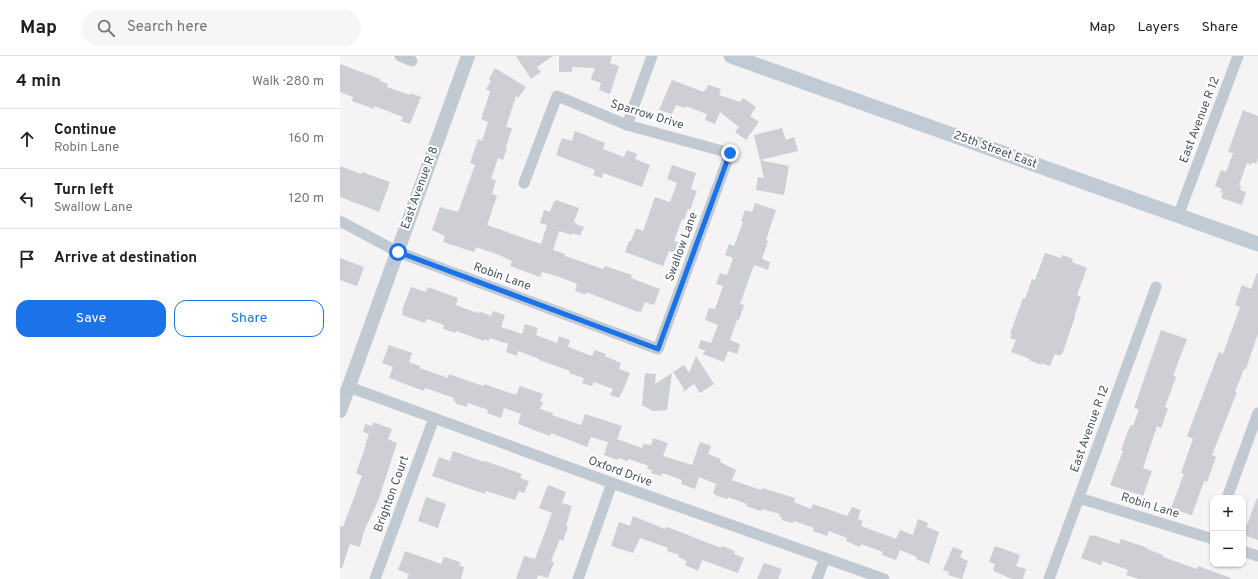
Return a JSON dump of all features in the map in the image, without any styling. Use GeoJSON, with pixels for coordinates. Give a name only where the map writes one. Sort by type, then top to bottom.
{"type":"FeatureCollection","features":[{"type":"Feature","properties":{"kind":"main road","name":"25th Street East"},"geometry":{"type":"LineString","coordinates":[[731,56],[1258,244]]}},
{"type":"Feature","properties":{"kind":"street"},"geometry":{"type":"LineString","coordinates":[[400,56],[412,61]]}},
{"type":"Feature","properties":{"kind":"street","name":"East Avenue R 8"},"geometry":{"type":"LineString","coordinates":[[340,411],[468,56]]}},
{"type":"Feature","properties":{"kind":"street"},"geometry":{"type":"LineString","coordinates":[[626,124],[652,56]]}},
{"type":"Feature","properties":{"kind":"street","name":"East Avenue R 12"},"geometry":{"type":"LineString","coordinates":[[1178,216],[1238,56]]}},
{"type":"Feature","properties":{"kind":"street","name":"Sparrow Drive"},"geometry":{"type":"LineString","coordinates":[[524,183],[557,96],[626,124],[730,153]]}},
{"type":"Feature","properties":{"kind":"street","name":"Swallow Lane"},"geometry":{"type":"LineString","coordinates":[[658,349],[730,153]]}},
{"type":"Feature","properties":{"kind":"street","name":"Robin Lane"},"geometry":{"type":"LineString","coordinates":[[340,222],[398,252],[658,349]]}},
{"type":"Feature","properties":{"kind":"street","name":"East Avenue R 12"},"geometry":{"type":"LineString","coordinates":[[1049,579],[1156,287]]}},
{"type":"Feature","properties":{"kind":"street","name":"Oxford Drive"},"geometry":{"type":"LineString","coordinates":[[348,387],[612,483],[884,579]]}},
{"type":"Feature","properties":{"kind":"street"},"geometry":{"type":"LineString","coordinates":[[1228,495],[1258,413]]}},
{"type":"Feature","properties":{"kind":"street","name":"Brighton Court"},"geometry":{"type":"LineString","coordinates":[[375,579],[434,418]]}},
{"type":"Feature","properties":{"kind":"street"},"geometry":{"type":"LineString","coordinates":[[578,579],[612,483]]}},
{"type":"Feature","properties":{"kind":"street","name":"Robin Lane"},"geometry":{"type":"LineString","coordinates":[[1079,498],[1210,538]]}},
{"type":"Feature","properties":{"kind":"street"},"geometry":{"type":"LineString","coordinates":[[1246,551],[1258,556]]}},
{"type":"Feature","properties":{"kind":"street"},"geometry":{"type":"LineString","coordinates":[[817,579],[825,558]]}},
{"type":"Feature","properties":{"kind":"building"},"geometry":{"type":"Polygon","coordinates":[[[516,56],[553,56],[537,67],[541,72],[531,79],[516,56]]]}},
{"type":"Feature","properties":{"kind":"building"},"geometry":{"type":"Polygon","coordinates":[[[559,56],[612,56],[610,63],[619,66],[610,94],[599,90],[601,83],[592,80],[591,78],[595,68],[572,67],[572,72],[559,72],[559,56]]]}},
{"type":"Feature","properties":{"kind":"building"},"geometry":{"type":"Polygon","coordinates":[[[340,64],[380,79],[380,81],[388,84],[387,87],[421,97],[410,124],[401,121],[403,117],[374,106],[374,109],[352,101],[353,97],[340,92],[340,64]]]}},
{"type":"Feature","properties":{"kind":"building"},"geometry":{"type":"Polygon","coordinates":[[[495,68],[526,87],[518,98],[516,96],[506,127],[512,128],[506,147],[507,148],[503,160],[498,158],[491,179],[496,180],[492,194],[497,196],[487,225],[541,244],[547,225],[540,223],[544,210],[550,212],[554,201],[555,202],[556,200],[579,208],[574,222],[584,227],[580,236],[573,233],[572,235],[559,231],[553,250],[565,254],[565,256],[603,269],[605,266],[632,275],[631,278],[660,289],[654,305],[645,302],[641,312],[638,312],[586,292],[586,295],[575,291],[577,284],[557,276],[542,272],[540,277],[510,266],[512,261],[499,255],[476,247],[474,252],[443,242],[445,236],[432,230],[440,207],[458,212],[475,165],[470,163],[478,139],[482,141],[488,122],[481,119],[490,92],[486,89],[491,81],[489,79],[495,68]]]}},
{"type":"Feature","properties":{"kind":"building"},"geometry":{"type":"Polygon","coordinates":[[[672,80],[704,92],[708,85],[721,89],[719,95],[740,102],[743,98],[756,107],[750,116],[759,122],[746,140],[735,132],[739,127],[720,112],[715,124],[705,120],[707,114],[685,106],[685,108],[676,105],[672,114],[659,110],[672,80]]]}},
{"type":"Feature","properties":{"kind":"building"},"geometry":{"type":"Polygon","coordinates":[[[1243,110],[1258,116],[1258,158],[1256,164],[1252,162],[1251,165],[1247,163],[1239,185],[1241,186],[1240,190],[1246,192],[1242,205],[1221,198],[1223,193],[1220,192],[1222,189],[1215,186],[1221,170],[1226,172],[1233,153],[1228,152],[1243,110]]]}},
{"type":"Feature","properties":{"kind":"building"},"geometry":{"type":"Polygon","coordinates":[[[782,128],[786,140],[794,137],[798,151],[760,160],[754,135],[782,128]]]}},
{"type":"Feature","properties":{"kind":"building"},"geometry":{"type":"Polygon","coordinates":[[[575,131],[605,143],[603,149],[624,157],[627,150],[637,154],[635,159],[650,165],[642,187],[603,173],[602,178],[593,175],[595,170],[556,155],[562,138],[572,141],[575,131]]]}},
{"type":"Feature","properties":{"kind":"building"},"geometry":{"type":"Polygon","coordinates":[[[760,160],[789,166],[784,195],[756,190],[758,177],[764,178],[760,160]]]}},
{"type":"Feature","properties":{"kind":"building"},"geometry":{"type":"Polygon","coordinates":[[[672,165],[696,173],[691,189],[697,191],[690,210],[688,209],[684,220],[682,219],[674,241],[678,242],[674,253],[669,251],[663,266],[625,252],[636,228],[643,231],[655,197],[670,202],[677,183],[667,179],[672,165]]]}},
{"type":"Feature","properties":{"kind":"building"},"geometry":{"type":"Polygon","coordinates":[[[340,166],[361,174],[362,172],[390,182],[379,212],[340,197],[340,166]]]}},
{"type":"Feature","properties":{"kind":"building"},"geometry":{"type":"Polygon","coordinates":[[[755,203],[776,210],[766,240],[768,241],[762,259],[770,262],[768,270],[754,265],[740,304],[744,305],[730,340],[740,344],[737,354],[728,351],[724,362],[702,354],[706,351],[698,348],[701,340],[711,343],[718,325],[705,320],[709,308],[715,309],[723,286],[716,284],[720,273],[727,275],[733,258],[725,255],[729,244],[734,246],[743,222],[741,221],[745,210],[752,212],[755,203]]]}},
{"type":"Feature","properties":{"kind":"building"},"geometry":{"type":"Polygon","coordinates":[[[1045,253],[1061,258],[1062,255],[1073,259],[1072,262],[1087,268],[1077,295],[1081,297],[1063,352],[1060,356],[1055,354],[1050,366],[1041,363],[1041,365],[1011,352],[1016,340],[1010,338],[1012,334],[1010,334],[1023,298],[1025,299],[1032,279],[1035,280],[1045,253]]]}},
{"type":"Feature","properties":{"kind":"building"},"geometry":{"type":"Polygon","coordinates":[[[340,258],[364,267],[357,286],[340,280],[340,258]]]}},
{"type":"Feature","properties":{"kind":"building"},"geometry":{"type":"Polygon","coordinates":[[[1257,273],[1258,333],[1246,369],[1244,369],[1235,392],[1237,392],[1212,455],[1216,457],[1207,482],[1204,481],[1191,515],[1171,508],[1184,474],[1181,473],[1193,439],[1187,436],[1219,352],[1223,354],[1240,307],[1235,305],[1242,285],[1251,289],[1257,273]]]}},
{"type":"Feature","properties":{"kind":"building"},"geometry":{"type":"Polygon","coordinates":[[[411,287],[426,292],[428,287],[458,298],[456,305],[477,313],[481,312],[491,316],[493,311],[505,315],[501,327],[522,334],[525,324],[538,328],[536,335],[557,343],[559,336],[570,340],[568,347],[592,356],[595,350],[606,354],[605,356],[621,363],[619,369],[630,373],[622,393],[619,398],[610,395],[613,389],[594,382],[592,386],[582,383],[584,378],[569,373],[570,371],[518,351],[517,356],[506,352],[508,344],[490,338],[489,341],[485,339],[484,341],[456,331],[456,333],[443,329],[444,325],[427,319],[425,323],[402,315],[402,310],[411,287]]]}},
{"type":"Feature","properties":{"kind":"building"},"geometry":{"type":"Polygon","coordinates":[[[1161,330],[1187,339],[1173,376],[1176,377],[1165,407],[1168,408],[1161,428],[1157,426],[1143,468],[1152,471],[1143,496],[1110,485],[1123,451],[1121,450],[1128,431],[1131,425],[1133,426],[1139,409],[1134,408],[1161,330]]]}},
{"type":"Feature","properties":{"kind":"building"},"geometry":{"type":"Polygon","coordinates":[[[389,345],[412,353],[409,362],[420,366],[420,368],[448,378],[449,374],[483,386],[484,384],[516,395],[520,386],[543,394],[540,401],[543,402],[540,409],[553,413],[552,415],[581,425],[585,414],[622,426],[617,439],[642,448],[643,444],[651,445],[653,438],[668,443],[663,456],[692,465],[700,442],[711,446],[708,454],[721,459],[720,462],[736,470],[732,480],[761,490],[762,488],[795,498],[794,502],[811,509],[813,504],[847,516],[852,507],[861,510],[858,519],[863,521],[861,526],[896,539],[900,530],[913,535],[918,519],[928,523],[927,527],[939,532],[929,564],[900,550],[896,560],[882,555],[883,552],[861,544],[860,547],[848,542],[846,541],[847,538],[829,531],[827,536],[813,531],[814,528],[794,521],[793,523],[781,520],[782,518],[779,516],[780,514],[762,509],[761,511],[746,506],[747,504],[728,497],[728,499],[717,496],[713,493],[716,484],[699,477],[695,489],[681,484],[682,480],[663,473],[661,476],[651,473],[652,470],[647,469],[648,466],[646,465],[629,459],[627,461],[619,458],[618,460],[604,455],[608,442],[591,437],[587,447],[551,433],[550,436],[518,424],[521,414],[504,408],[501,418],[487,413],[488,410],[468,403],[467,407],[457,404],[453,400],[454,398],[425,388],[424,391],[389,378],[393,367],[382,363],[389,345]]]}},
{"type":"Feature","properties":{"kind":"building"},"geometry":{"type":"Polygon","coordinates":[[[696,356],[714,384],[700,393],[694,384],[683,392],[684,389],[673,372],[684,365],[689,373],[696,356]]]}},
{"type":"Feature","properties":{"kind":"building"},"geometry":{"type":"Polygon","coordinates":[[[645,373],[656,374],[655,384],[672,373],[667,410],[653,411],[642,405],[645,373]]]}},
{"type":"Feature","properties":{"kind":"building"},"geometry":{"type":"Polygon","coordinates":[[[373,422],[392,429],[388,439],[397,443],[378,501],[364,531],[360,547],[350,544],[342,568],[340,568],[340,526],[343,527],[362,476],[356,473],[369,434],[363,432],[365,424],[372,426],[373,422]]]}},
{"type":"Feature","properties":{"kind":"building"},"geometry":{"type":"Polygon","coordinates":[[[453,451],[522,474],[520,478],[529,481],[524,493],[519,491],[515,500],[486,491],[485,494],[432,476],[439,457],[450,461],[453,451]]]}},
{"type":"Feature","properties":{"kind":"building"},"geometry":{"type":"Polygon","coordinates":[[[548,485],[566,492],[562,503],[572,506],[566,526],[568,527],[563,541],[560,539],[551,561],[554,562],[548,578],[538,575],[537,579],[516,579],[524,556],[535,559],[552,513],[539,508],[548,485]]]}},
{"type":"Feature","properties":{"kind":"building"},"geometry":{"type":"Polygon","coordinates":[[[426,497],[446,504],[438,528],[418,521],[426,497]]]}},
{"type":"Feature","properties":{"kind":"building"},"geometry":{"type":"Polygon","coordinates":[[[1258,498],[1258,540],[1246,536],[1246,527],[1258,498]]]}},
{"type":"Feature","properties":{"kind":"building"},"geometry":{"type":"Polygon","coordinates":[[[633,516],[665,529],[666,527],[670,528],[721,548],[722,546],[735,551],[734,554],[744,558],[738,573],[702,560],[698,571],[685,565],[687,561],[678,557],[679,555],[667,551],[668,548],[640,538],[633,553],[611,546],[619,522],[630,526],[633,516]]]}},
{"type":"Feature","properties":{"kind":"building"},"geometry":{"type":"Polygon","coordinates":[[[1090,535],[1119,544],[1121,539],[1148,548],[1147,549],[1163,555],[1163,557],[1197,569],[1198,566],[1231,578],[1139,579],[1126,575],[1128,570],[1103,561],[1101,565],[1081,558],[1090,535]]]}},
{"type":"Feature","properties":{"kind":"building"},"geometry":{"type":"Polygon","coordinates":[[[995,546],[1020,555],[1016,566],[1026,569],[1023,579],[1012,579],[993,571],[995,564],[989,562],[995,546]]]}},
{"type":"Feature","properties":{"kind":"building"},"geometry":{"type":"Polygon","coordinates":[[[953,547],[963,551],[960,557],[968,561],[962,579],[948,575],[949,572],[943,570],[953,547]]]}},
{"type":"Feature","properties":{"kind":"building"},"geometry":{"type":"Polygon","coordinates":[[[405,551],[441,564],[444,557],[460,562],[459,565],[464,567],[461,579],[407,579],[409,574],[398,570],[405,551]]]}},
{"type":"Feature","properties":{"kind":"building"},"geometry":{"type":"Polygon","coordinates":[[[764,563],[782,569],[778,579],[757,579],[764,563]]]}},
{"type":"Feature","properties":{"kind":"route"},"geometry":{"type":"LineString","coordinates":[[398,252],[658,349],[730,153]]}}]}
